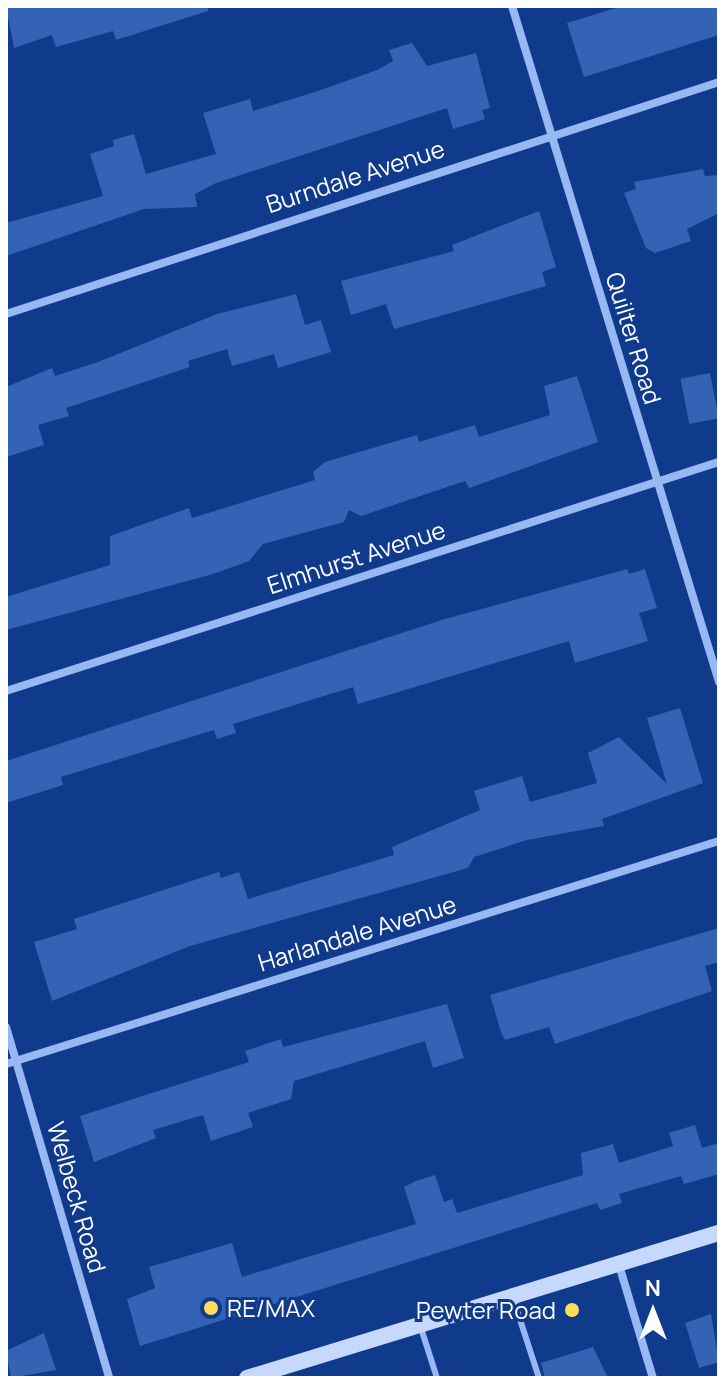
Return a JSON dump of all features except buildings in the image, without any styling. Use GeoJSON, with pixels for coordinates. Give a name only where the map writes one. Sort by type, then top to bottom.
{"type":"FeatureCollection","features":[{"type":"Feature","properties":{"kind":"main road"},"geometry":{"type":"LineString","coordinates":[[247,1378],[719,1233]]}},
{"type":"Feature","properties":{"kind":"street","name":"Quilter Road"},"geometry":{"type":"LineString","coordinates":[[512,6],[719,682]]}},
{"type":"Feature","properties":{"kind":"street","name":"Burndale Avenue"},"geometry":{"type":"LineString","coordinates":[[6,314],[550,133],[719,82]]}},
{"type":"Feature","properties":{"kind":"street","name":"Elmhurst Avenue"},"geometry":{"type":"LineString","coordinates":[[6,691],[719,462]]}},
{"type":"Feature","properties":{"kind":"street","name":"Harlandale Avenue"},"geometry":{"type":"LineString","coordinates":[[6,1064],[719,841]]}},
{"type":"Feature","properties":{"kind":"street","name":"Welbeck Road"},"geometry":{"type":"LineString","coordinates":[[6,1027],[109,1378]]}},
{"type":"Feature","properties":{"kind":"street"},"geometry":{"type":"LineString","coordinates":[[619,1265],[653,1378]]}},
{"type":"Feature","properties":{"kind":"lane"},"geometry":{"type":"LineString","coordinates":[[513,1297],[539,1378]]}},
{"type":"Feature","properties":{"kind":"lane"},"geometry":{"type":"LineString","coordinates":[[420,1325],[437,1378]]}},
{"type":"Feature","properties":{"kind":"place","name":"RE/MAX"},"geometry":{"type":"Point","coordinates":[211,1308]}},
{"type":"Feature","properties":{"kind":"place","name":"Pewter Road"},"geometry":{"type":"Point","coordinates":[572,1310]}}]}
